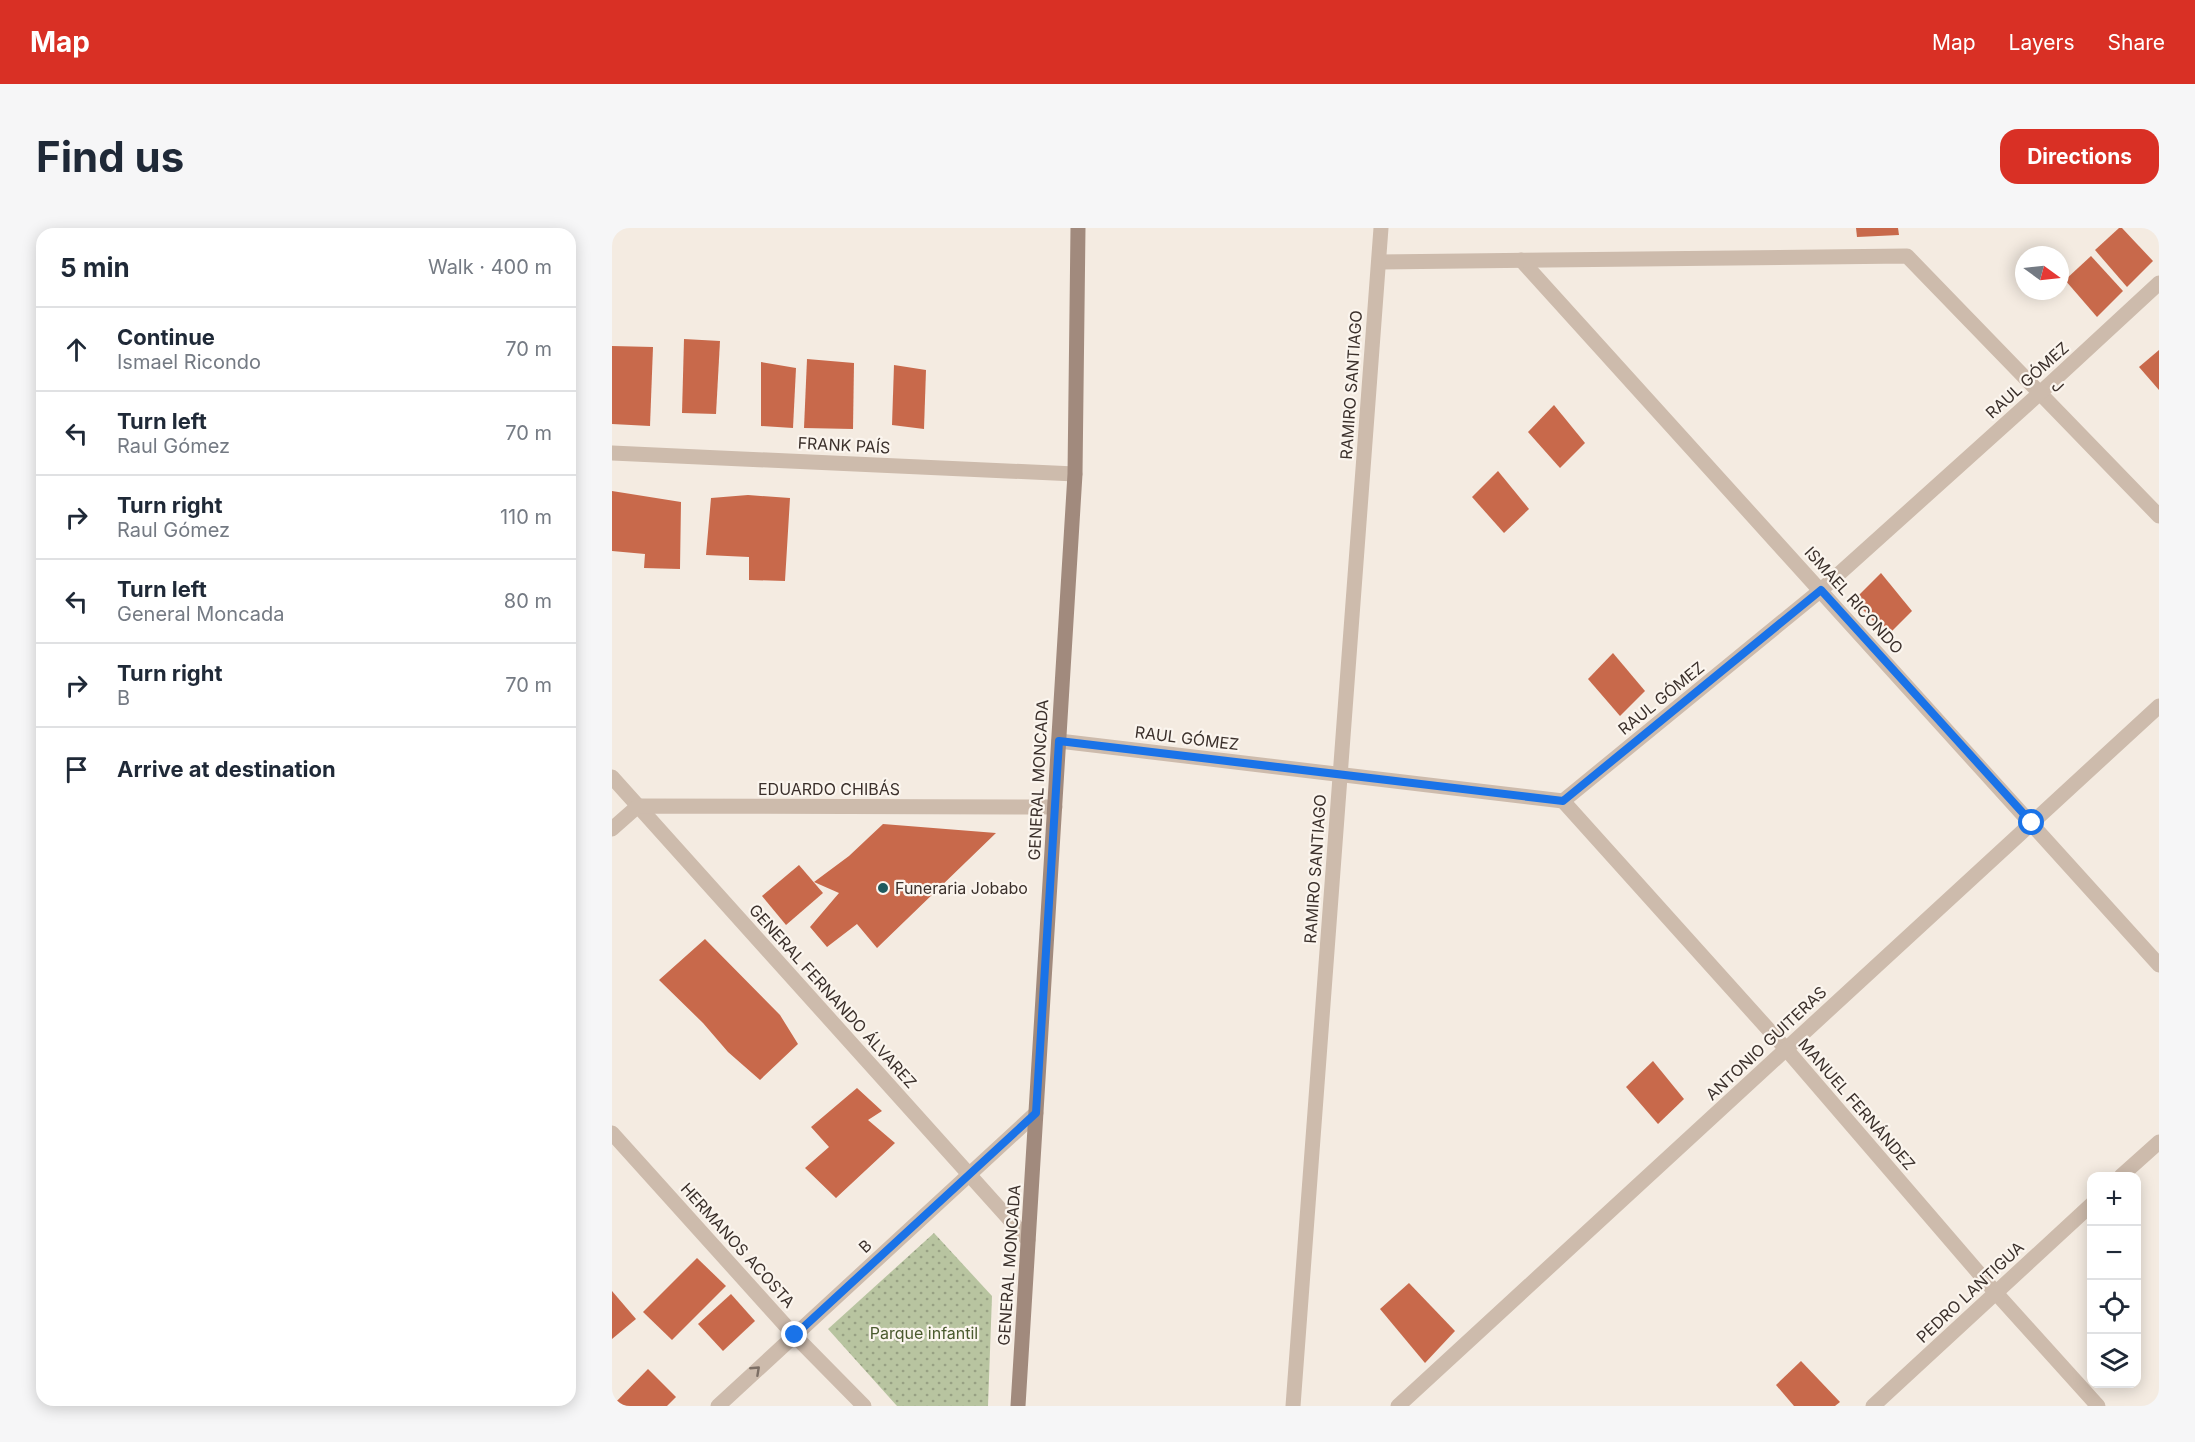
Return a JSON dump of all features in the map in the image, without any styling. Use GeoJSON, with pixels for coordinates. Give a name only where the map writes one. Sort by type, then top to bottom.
{"type":"FeatureCollection","features":[{"type":"Feature","properties":{"kind":"street","name":"GENERAL MONCADA"},"geometry":{"type":"LineString","coordinates":[[1018,1406],[1075,474],[1078,228]]}},
{"type":"Feature","properties":{"kind":"street","name":"RAMIRO SANTIAGO"},"geometry":{"type":"LineString","coordinates":[[1293,1406],[1382,228]]}},
{"type":"Feature","properties":{"kind":"street","name":"J"},"geometry":{"type":"LineString","coordinates":[[1521,260],[1907,256],[2159,516]]}},
{"type":"Feature","properties":{"kind":"street"},"geometry":{"type":"LineString","coordinates":[[1379,262],[1521,260]]}},
{"type":"Feature","properties":{"kind":"street","name":"ISMAEL RICONDO"},"geometry":{"type":"LineString","coordinates":[[1521,260],[2159,965]]}},
{"type":"Feature","properties":{"kind":"street","name":"RAUL GÓMEZ"},"geometry":{"type":"LineString","coordinates":[[1059,741],[1563,801],[1821,590],[2159,283]]}},
{"type":"Feature","properties":{"kind":"street","name":"FRANK PAÍS"},"geometry":{"type":"LineString","coordinates":[[612,453],[1075,474]]}},
{"type":"Feature","properties":{"kind":"street","name":"ANTONIO GUITERAS"},"geometry":{"type":"LineString","coordinates":[[1398,1406],[2159,706]]}},
{"type":"Feature","properties":{"kind":"street","name":"GENERAL FERNANDO ÁLVAREZ"},"geometry":{"type":"LineString","coordinates":[[612,777],[1028,1240]]}},
{"type":"Feature","properties":{"kind":"street","name":"MANUEL FERNÁNDEZ"},"geometry":{"type":"LineString","coordinates":[[1563,801],[1786,1049],[1996,1293],[2098,1406]]}},
{"type":"Feature","properties":{"kind":"street"},"geometry":{"type":"LineString","coordinates":[[612,829],[638,806]]}},
{"type":"Feature","properties":{"kind":"street","name":"EDUARDO CHIBÁS"},"geometry":{"type":"LineString","coordinates":[[638,806],[1055,807]]}},
{"type":"Feature","properties":{"kind":"street","name":"B"},"geometry":{"type":"LineString","coordinates":[[718,1406],[1036,1113]]}},
{"type":"Feature","properties":{"kind":"street","name":"HERMANOS ACOSTA"},"geometry":{"type":"LineString","coordinates":[[612,1133],[795,1335],[864,1406]]}},
{"type":"Feature","properties":{"kind":"street"},"geometry":{"type":"LineString","coordinates":[[2125,1172],[2159,1142]]}},
{"type":"Feature","properties":{"kind":"street","name":"PEDRO LANTIGUA"},"geometry":{"type":"LineString","coordinates":[[1873,1406],[2087,1208]]}},
{"type":"Feature","properties":{"kind":"green space","name":"Parque infantil"},"geometry":{"type":"Polygon","coordinates":[[[934,1233],[992,1296],[988,1406],[897,1406],[828,1329],[934,1233]]]}},
{"type":"Feature","properties":{"kind":"building"},"geometry":{"type":"Polygon","coordinates":[[[1856,228],[1898,228],[1899,235],[1857,237],[1856,228]]]}},
{"type":"Feature","properties":{"kind":"building"},"geometry":{"type":"Polygon","coordinates":[[[2119,228],[2122,228],[2153,261],[2127,287],[2095,250],[2119,228]]]}},
{"type":"Feature","properties":{"kind":"building"},"geometry":{"type":"Polygon","coordinates":[[[2091,256],[2123,291],[2097,317],[2069,285],[2069,276],[2091,256]]]}},
{"type":"Feature","properties":{"kind":"building"},"geometry":{"type":"Polygon","coordinates":[[[684,339],[720,341],[716,414],[682,413],[684,339]]]}},
{"type":"Feature","properties":{"kind":"building"},"geometry":{"type":"Polygon","coordinates":[[[612,346],[653,347],[650,426],[612,424],[612,346]]]}},
{"type":"Feature","properties":{"kind":"building"},"geometry":{"type":"Polygon","coordinates":[[[2159,350],[2159,390],[2139,367],[2159,350]]]}},
{"type":"Feature","properties":{"kind":"building"},"geometry":{"type":"Polygon","coordinates":[[[807,359],[854,363],[853,429],[804,428],[807,359]]]}},
{"type":"Feature","properties":{"kind":"building"},"geometry":{"type":"Polygon","coordinates":[[[761,362],[796,368],[793,428],[761,426],[761,362]]]}},
{"type":"Feature","properties":{"kind":"building"},"geometry":{"type":"Polygon","coordinates":[[[894,365],[926,370],[924,429],[892,425],[894,365]]]}},
{"type":"Feature","properties":{"kind":"building"},"geometry":{"type":"Polygon","coordinates":[[[1554,405],[1585,443],[1560,468],[1528,432],[1554,405]]]}},
{"type":"Feature","properties":{"kind":"building"},"geometry":{"type":"Polygon","coordinates":[[[1498,471],[1529,509],[1504,533],[1472,497],[1498,471]]]}},
{"type":"Feature","properties":{"kind":"building"},"geometry":{"type":"Polygon","coordinates":[[[612,491],[681,502],[680,569],[644,568],[645,554],[612,551],[612,491]]]}},
{"type":"Feature","properties":{"kind":"building"},"geometry":{"type":"Polygon","coordinates":[[[748,495],[790,498],[785,581],[749,580],[749,557],[706,555],[711,498],[748,495]]]}},
{"type":"Feature","properties":{"kind":"building"},"geometry":{"type":"Polygon","coordinates":[[[1881,573],[1912,611],[1887,636],[1854,600],[1881,573]]]}},
{"type":"Feature","properties":{"kind":"building"},"geometry":{"type":"Polygon","coordinates":[[[1613,653],[1645,691],[1620,716],[1588,679],[1613,653]]]}},
{"type":"Feature","properties":{"kind":"building","name":"Funeraria Jobabo"},"geometry":{"type":"Polygon","coordinates":[[[883,824],[996,833],[877,948],[857,924],[827,947],[810,927],[839,893],[814,882],[849,856],[883,824]]]}},
{"type":"Feature","properties":{"kind":"building"},"geometry":{"type":"Polygon","coordinates":[[[799,865],[823,893],[786,925],[762,896],[799,865]]]}},
{"type":"Feature","properties":{"kind":"building"},"geometry":{"type":"Polygon","coordinates":[[[705,939],[780,1015],[798,1044],[760,1080],[728,1052],[703,1023],[659,980],[705,939]]]}},
{"type":"Feature","properties":{"kind":"building"},"geometry":{"type":"Polygon","coordinates":[[[1653,1061],[1684,1099],[1658,1124],[1626,1087],[1653,1061]]]}},
{"type":"Feature","properties":{"kind":"building"},"geometry":{"type":"Polygon","coordinates":[[[857,1088],[882,1111],[868,1120],[895,1143],[836,1198],[805,1168],[829,1147],[811,1127],[857,1088]]]}},
{"type":"Feature","properties":{"kind":"building"},"geometry":{"type":"Polygon","coordinates":[[[697,1258],[726,1286],[672,1340],[643,1312],[697,1258]]]}},
{"type":"Feature","properties":{"kind":"building"},"geometry":{"type":"Polygon","coordinates":[[[1409,1283],[1455,1331],[1425,1363],[1380,1309],[1409,1283]]]}},
{"type":"Feature","properties":{"kind":"building"},"geometry":{"type":"Polygon","coordinates":[[[612,1291],[636,1319],[612,1339],[612,1291]]]}},
{"type":"Feature","properties":{"kind":"building"},"geometry":{"type":"Polygon","coordinates":[[[731,1294],[755,1321],[723,1351],[698,1324],[731,1294]]]}},
{"type":"Feature","properties":{"kind":"building"},"geometry":{"type":"Polygon","coordinates":[[[1801,1361],[1840,1402],[1835,1406],[1794,1406],[1776,1385],[1801,1361]]]}},
{"type":"Feature","properties":{"kind":"building"},"geometry":{"type":"Polygon","coordinates":[[[648,1369],[676,1397],[667,1406],[612,1406],[648,1369]]]}},
{"type":"Feature","properties":{"kind":"place","name":"Funeraria Jobabo"},"geometry":{"type":"Point","coordinates":[883,888]}},
{"type":"Feature","properties":{"kind":"route"},"geometry":{"type":"LineString","coordinates":[[795,1335],[1036,1113],[1059,741],[1563,801],[1821,590],[2032,823]]}}]}
